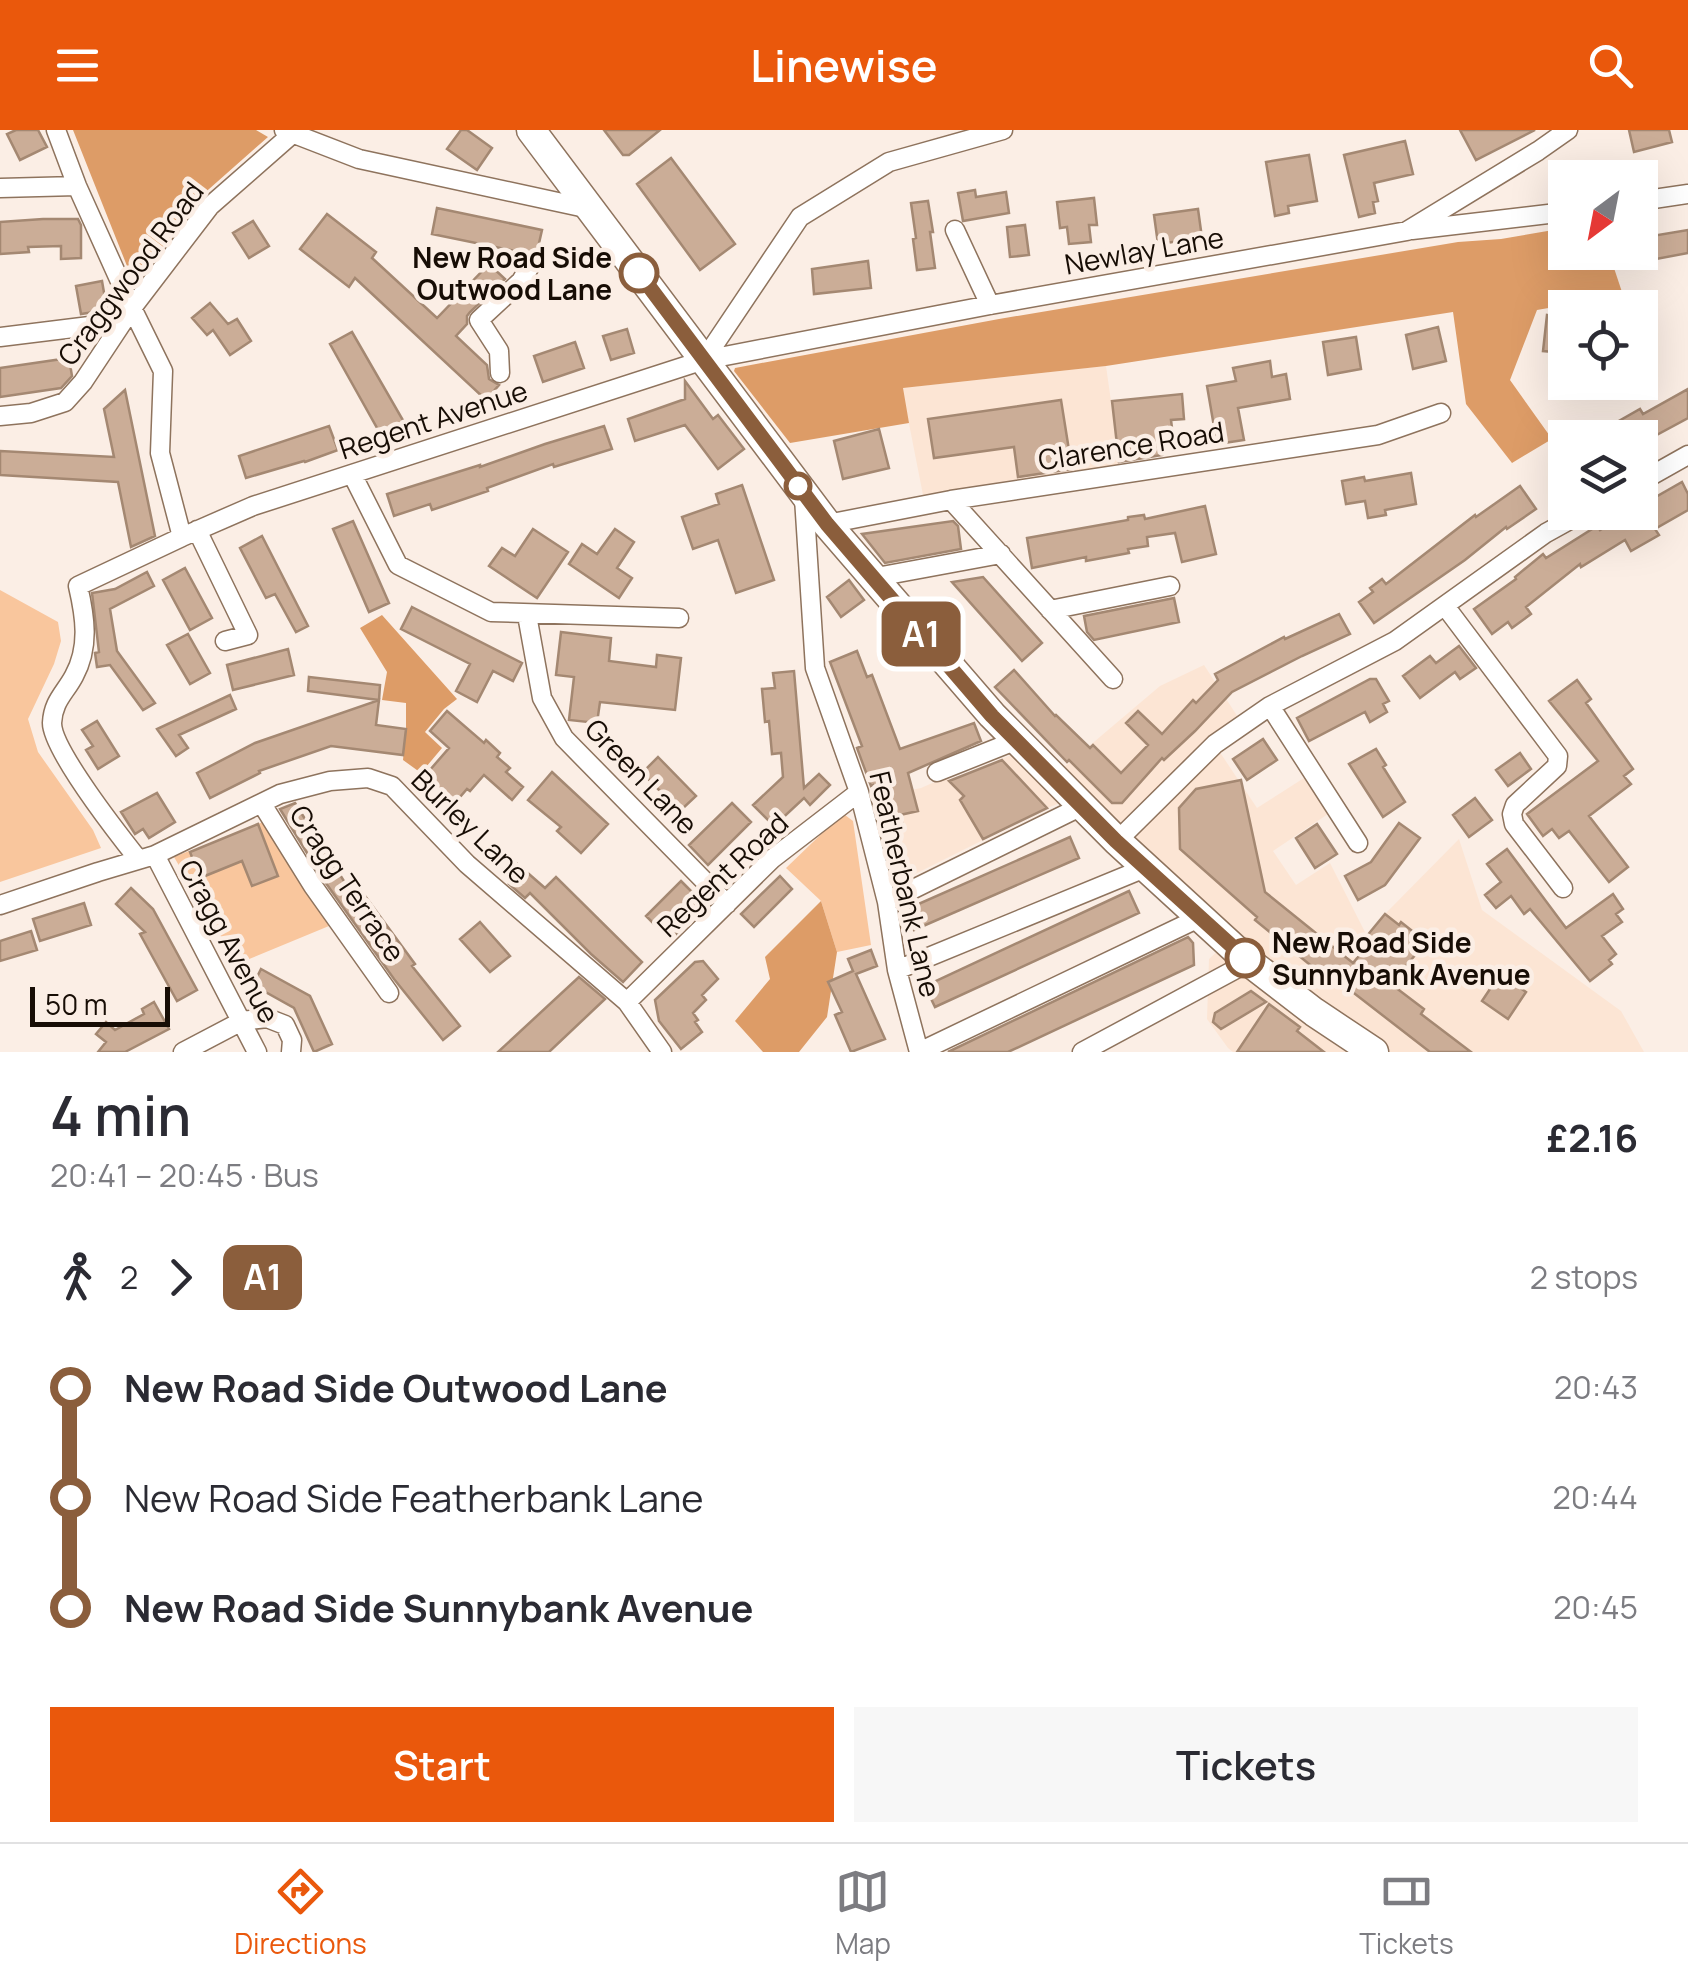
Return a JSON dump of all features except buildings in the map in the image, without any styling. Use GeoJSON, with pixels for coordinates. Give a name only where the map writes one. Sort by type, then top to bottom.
{"type":"FeatureCollection","features":[{"type":"Feature","properties":{"kind":"main road"},"geometry":{"type":"LineString","coordinates":[[531,130],[827,524],[1017,740],[1116,841],[1249,962],[1374,1052]]}},
{"type":"Feature","properties":{"kind":"street"},"geometry":{"type":"LineString","coordinates":[[56,130],[127,315],[164,370],[160,453],[190,533],[248,635],[226,641]]}},
{"type":"Feature","properties":{"kind":"street"},"geometry":{"type":"LineString","coordinates":[[704,360],[800,217],[889,162],[1004,130]]}},
{"type":"Feature","properties":{"kind":"street","name":"Newlay Lane"},"geometry":{"type":"LineString","coordinates":[[704,360],[1407,231],[1568,130]]}},
{"type":"Feature","properties":{"kind":"street"},"geometry":{"type":"LineString","coordinates":[[287,132],[359,159],[590,209]]}},
{"type":"Feature","properties":{"kind":"street","name":"Craggwood Road"},"geometry":{"type":"LineString","coordinates":[[0,416],[31,413],[65,402],[210,206],[287,132]]}},
{"type":"Feature","properties":{"kind":"street"},"geometry":{"type":"LineString","coordinates":[[0,188],[77,186]]}},
{"type":"Feature","properties":{"kind":"street"},"geometry":{"type":"LineString","coordinates":[[1658,199],[1688,194]]}},
{"type":"Feature","properties":{"kind":"street"},"geometry":{"type":"LineString","coordinates":[[1407,231],[1548,214]]}},
{"type":"Feature","properties":{"kind":"street"},"geometry":{"type":"LineString","coordinates":[[956,230],[990,305]]}},
{"type":"Feature","properties":{"kind":"street"},"geometry":{"type":"LineString","coordinates":[[500,373],[499,351],[480,320],[521,281],[532,262]]}},
{"type":"Feature","properties":{"kind":"street"},"geometry":{"type":"LineString","coordinates":[[0,337],[127,315]]}},
{"type":"Feature","properties":{"kind":"street","name":"Regent Avenue"},"geometry":{"type":"LineString","coordinates":[[146,857],[117,833],[60,748],[52,727],[56,701],[83,657],[85,632],[78,586],[253,506],[704,360]]}},
{"type":"Feature","properties":{"kind":"street","name":"Clarence Road"},"geometry":{"type":"LineString","coordinates":[[827,524],[951,500],[1378,435],[1440,413]]}},
{"type":"Feature","properties":{"kind":"street"},"geometry":{"type":"LineString","coordinates":[[1658,472],[1688,456]]}},
{"type":"Feature","properties":{"kind":"street"},"geometry":{"type":"LineString","coordinates":[[352,474],[398,565],[491,612],[679,618]]}},
{"type":"Feature","properties":{"kind":"street","name":"Featherbank Lane"},"geometry":{"type":"LineString","coordinates":[[804,494],[815,668],[860,792],[887,902],[897,970],[919,1052]]}},
{"type":"Feature","properties":{"kind":"street"},"geometry":{"type":"LineString","coordinates":[[951,500],[1113,679]]}},
{"type":"Feature","properties":{"kind":"street"},"geometry":{"type":"LineString","coordinates":[[1116,841],[1215,744],[1270,706],[1396,641],[1553,530]]}},
{"type":"Feature","properties":{"kind":"street"},"geometry":{"type":"LineString","coordinates":[[871,578],[1000,554]]}},
{"type":"Feature","properties":{"kind":"street"},"geometry":{"type":"LineString","coordinates":[[1050,610],[1170,586]]}},
{"type":"Feature","properties":{"kind":"street"},"geometry":{"type":"LineString","coordinates":[[1445,606],[1558,756],[1557,766],[1515,805],[1512,814],[1514,824],[1562,888]]}},
{"type":"Feature","properties":{"kind":"street","name":"Green Lane"},"geometry":{"type":"LineString","coordinates":[[527,615],[542,698],[564,738],[727,904]]}},
{"type":"Feature","properties":{"kind":"street"},"geometry":{"type":"LineString","coordinates":[[1270,706],[1358,843]]}},
{"type":"Feature","properties":{"kind":"street"},"geometry":{"type":"LineString","coordinates":[[937,772],[1017,740]]}},
{"type":"Feature","properties":{"kind":"street","name":"Burley Lane"},"geometry":{"type":"LineString","coordinates":[[0,906],[146,857],[280,794],[330,781],[368,778],[392,786],[467,864],[627,1002],[662,1052]]}},
{"type":"Feature","properties":{"kind":"street","name":"Regent Road"},"geometry":{"type":"LineString","coordinates":[[627,1002],[772,859],[860,792]]}},
{"type":"Feature","properties":{"kind":"street","name":"Cragg Terrace"},"geometry":{"type":"LineString","coordinates":[[262,804],[313,886],[388,993]]}},
{"type":"Feature","properties":{"kind":"street"},"geometry":{"type":"LineString","coordinates":[[887,902],[1082,806]]}},
{"type":"Feature","properties":{"kind":"street","name":"Cragg Avenue"},"geometry":{"type":"LineString","coordinates":[[146,857],[257,1052]]}},
{"type":"Feature","properties":{"kind":"street"},"geometry":{"type":"LineString","coordinates":[[897,970],[1145,868]]}},
{"type":"Feature","properties":{"kind":"street"},"geometry":{"type":"LineString","coordinates":[[919,1052],[1201,917]]}},
{"type":"Feature","properties":{"kind":"street"},"geometry":{"type":"LineString","coordinates":[[1082,1052],[1249,962]]}},
{"type":"Feature","properties":{"kind":"street"},"geometry":{"type":"LineString","coordinates":[[183,1052],[242,1021],[267,1018],[285,1025],[292,1040],[290,1052]]}},
{"type":"Feature","properties":{"kind":"shaded area"},"geometry":{"type":"Polygon","coordinates":[[[73,130],[256,130],[268,137],[200,197],[145,271],[129,271],[73,130]]]}},
{"type":"Feature","properties":{"kind":"shaded area"},"geometry":{"type":"Polygon","coordinates":[[[1548,231],[1548,270],[1615,270],[1621,290],[1548,290],[1548,308],[1537,310],[1510,380],[1548,433],[1548,441],[1512,463],[1466,404],[1453,312],[1106,366],[903,388],[909,423],[790,443],[734,371],[999,319],[1458,242],[1548,231]]]}},
{"type":"Feature","properties":{"kind":"shaded area"},"geometry":{"type":"Polygon","coordinates":[[[1106,366],[1120,465],[923,495],[902,388],[1106,366]]]}},
{"type":"Feature","properties":{"kind":"shaded area"},"geometry":{"type":"Polygon","coordinates":[[[0,590],[58,622],[61,641],[54,664],[28,719],[38,752],[93,830],[101,848],[0,882],[0,590]]]}},
{"type":"Feature","properties":{"kind":"shaded area"},"geometry":{"type":"Polygon","coordinates":[[[382,615],[457,699],[425,732],[442,748],[421,773],[403,760],[406,703],[382,700],[387,672],[360,628],[382,615]]]}},
{"type":"Feature","properties":{"kind":"shaded area"},"geometry":{"type":"Polygon","coordinates":[[[1204,665],[1247,731],[1219,751],[1257,808],[1304,778],[1328,814],[1273,851],[1296,885],[1330,863],[1367,936],[1459,839],[1482,910],[1621,1011],[1644,1052],[1233,1052],[1207,1019],[1209,959],[1237,933],[1086,793],[1047,808],[901,881],[877,797],[921,788],[946,777],[950,781],[1011,755],[1042,786],[1160,686],[1204,665]]]}},
{"type":"Feature","properties":{"kind":"shaded area"},"geometry":{"type":"Polygon","coordinates":[[[845,815],[853,821],[871,945],[837,952],[821,901],[786,868],[845,815]]]}},
{"type":"Feature","properties":{"kind":"shaded area"},"geometry":{"type":"Polygon","coordinates":[[[267,820],[329,926],[237,964],[174,857],[189,851],[200,877],[242,861],[252,886],[278,876],[258,824],[267,820]]]}},
{"type":"Feature","properties":{"kind":"shaded area"},"geometry":{"type":"Polygon","coordinates":[[[821,901],[837,952],[827,1017],[799,1052],[763,1052],[735,1021],[770,979],[765,957],[821,901]]]}},
{"type":"Feature","properties":{"kind":"bus line","name":"A1"},"geometry":{"type":"LineString","coordinates":[[639,273],[827,524],[992,716],[1116,841],[1245,958]]}},
{"type":"Feature","properties":{"kind":"place","name":"New Road Side Outwood Lane"},"geometry":{"type":"Point","coordinates":[639,273]}},
{"type":"Feature","properties":{"kind":"place","name":"New Road Side Sunnybank Avenue"},"geometry":{"type":"Point","coordinates":[1245,958]}}]}
